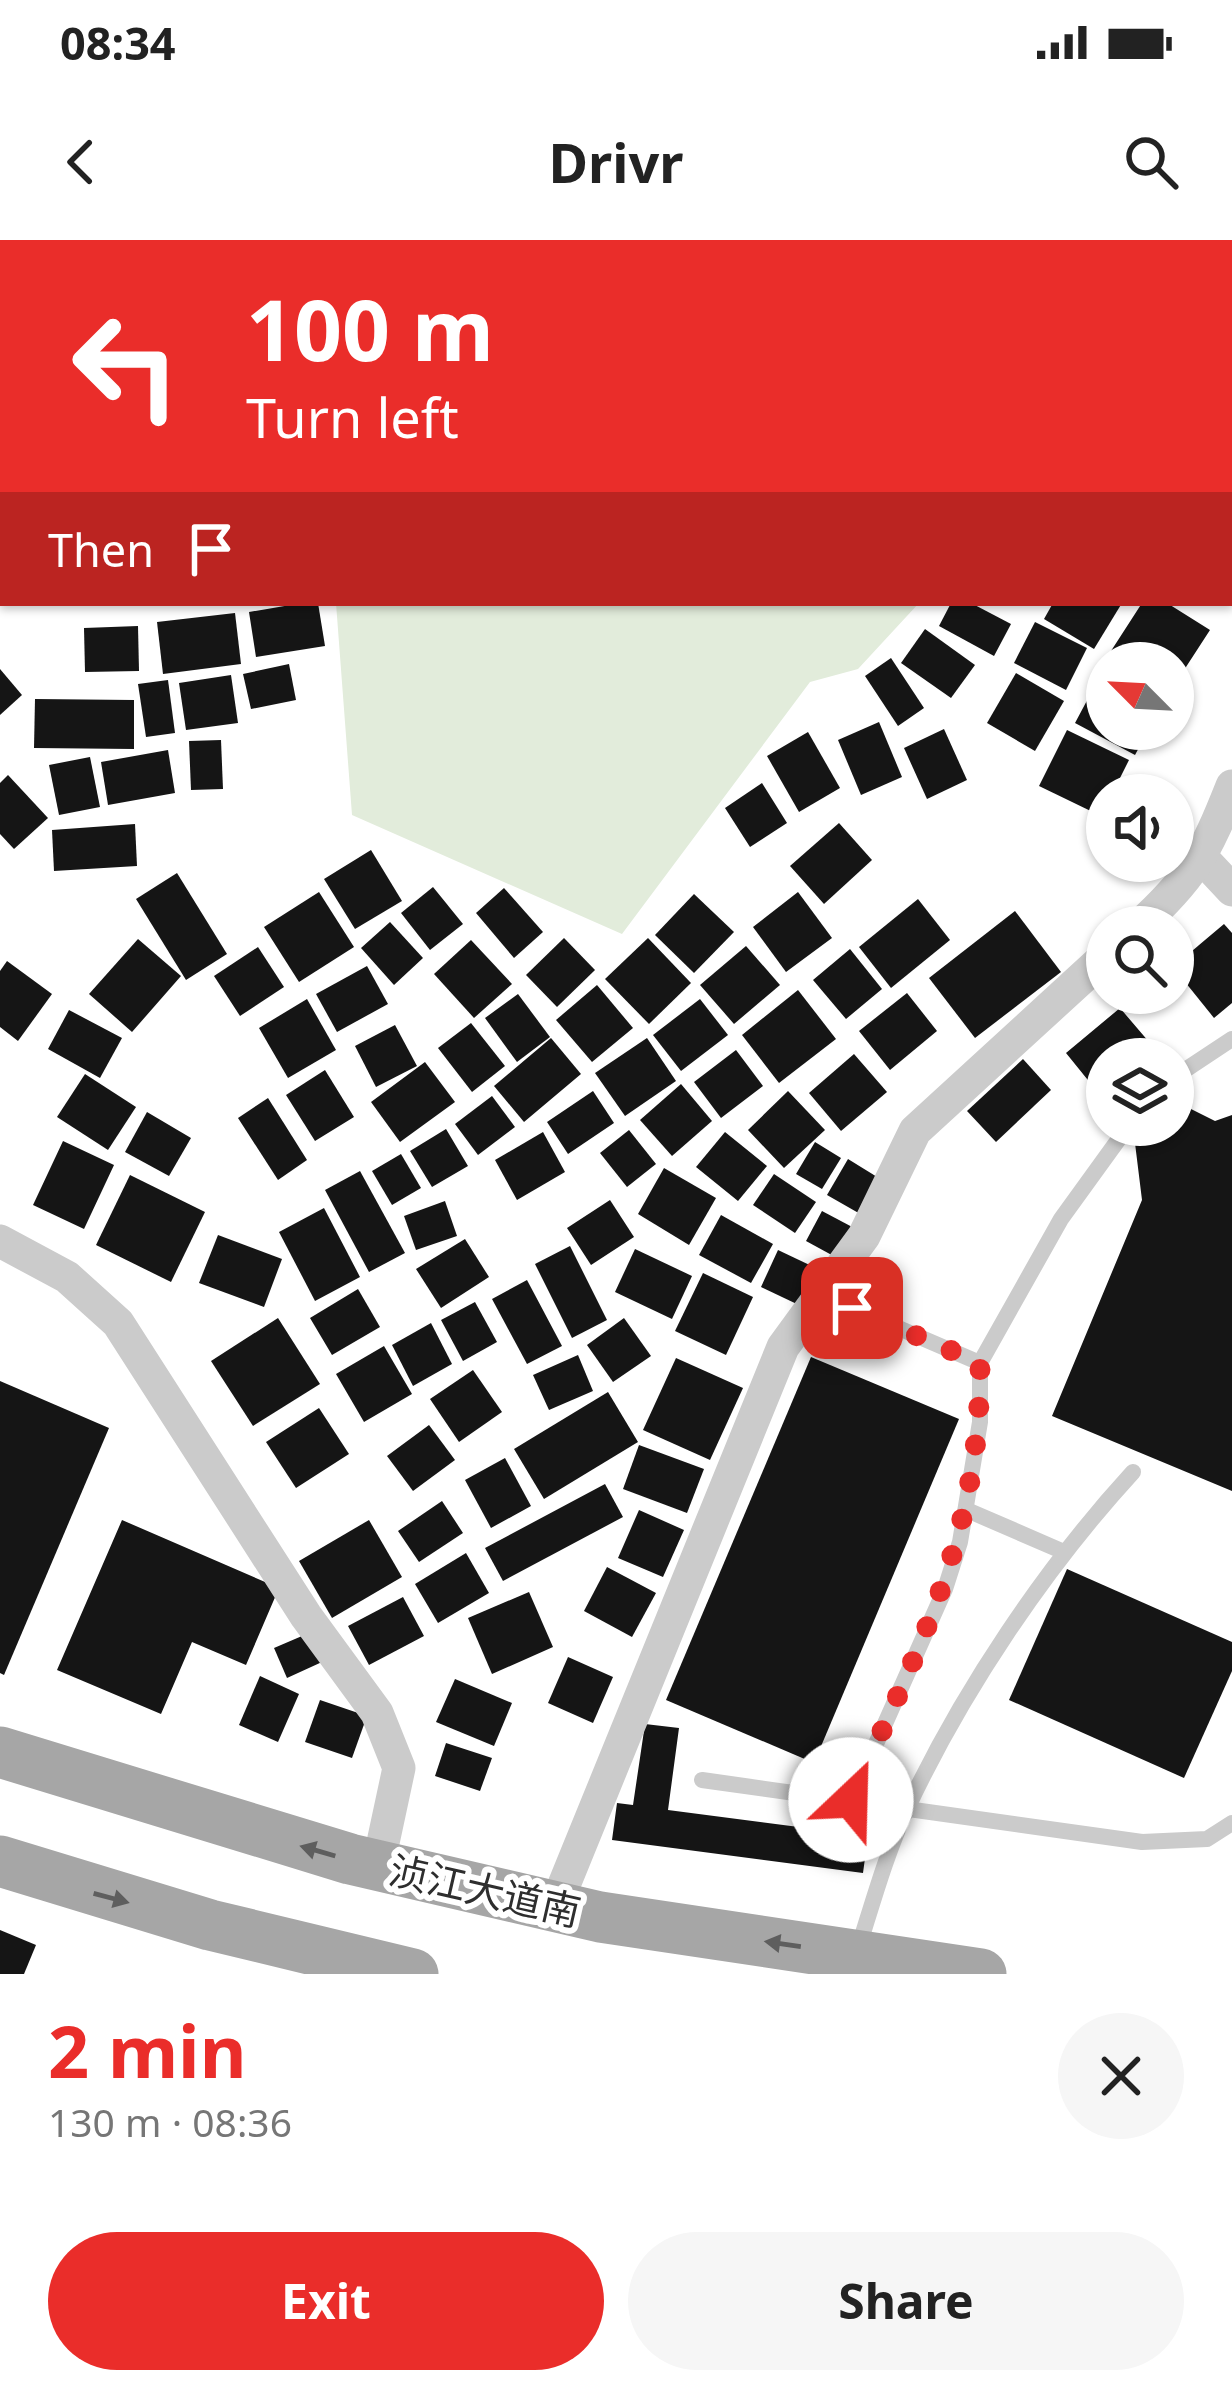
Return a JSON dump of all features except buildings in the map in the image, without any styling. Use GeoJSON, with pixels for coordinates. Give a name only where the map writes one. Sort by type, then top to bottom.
{"type":"FeatureCollection","features":[{"type":"Feature","properties":{"kind":"main road","name":"浈江大道南"},"geometry":{"type":"LineString","coordinates":[[0,1752],[220,1823],[378,1866],[555,1906],[982,1974]]}},
{"type":"Feature","properties":{"kind":"main road"},"geometry":{"type":"LineString","coordinates":[[0,1861],[148,1909],[413,1974]]}},
{"type":"Feature","properties":{"kind":"street"},"geometry":{"type":"LineString","coordinates":[[1162,906],[1202,860],[1232,786]]}},
{"type":"Feature","properties":{"kind":"street"},"geometry":{"type":"LineString","coordinates":[[1202,860],[1232,890]]}},
{"type":"Feature","properties":{"kind":"street"},"geometry":{"type":"LineString","coordinates":[[555,1906],[782,1347],[864,1236],[915,1131],[1086,974]]}},
{"type":"Feature","properties":{"kind":"street"},"geometry":{"type":"LineString","coordinates":[[0,1241],[67,1277],[118,1323],[306,1616],[377,1713],[399,1768],[378,1866]]}},
{"type":"Feature","properties":{"kind":"lane"},"geometry":{"type":"LineString","coordinates":[[1194,1064],[1232,1039]]}},
{"type":"Feature","properties":{"kind":"lane"},"geometry":{"type":"LineString","coordinates":[[851,1800],[945,1589],[967,1510],[980,1422],[980,1363],[1061,1219],[1114,1146]]}},
{"type":"Feature","properties":{"kind":"lane"},"geometry":{"type":"LineString","coordinates":[[852,1308],[980,1363]]}},
{"type":"Feature","properties":{"kind":"lane"},"geometry":{"type":"LineString","coordinates":[[856,1955],[908,1808],[1064,1552],[1133,1472]]}},
{"type":"Feature","properties":{"kind":"lane"},"geometry":{"type":"LineString","coordinates":[[967,1510],[1064,1552]]}},
{"type":"Feature","properties":{"kind":"lane"},"geometry":{"type":"LineString","coordinates":[[702,1780],[1142,1842],[1207,1838],[1232,1823]]}},
{"type":"Feature","properties":{"kind":"green space"},"geometry":{"type":"Polygon","coordinates":[[[336,606],[916,606],[858,669],[810,682],[622,934],[352,815],[336,606]]]}},
{"type":"Feature","properties":{"kind":"route"},"geometry":{"type":"LineString","coordinates":[[851,1800],[945,1589],[973,1483],[980,1422],[980,1363],[852,1308]]}}]}
